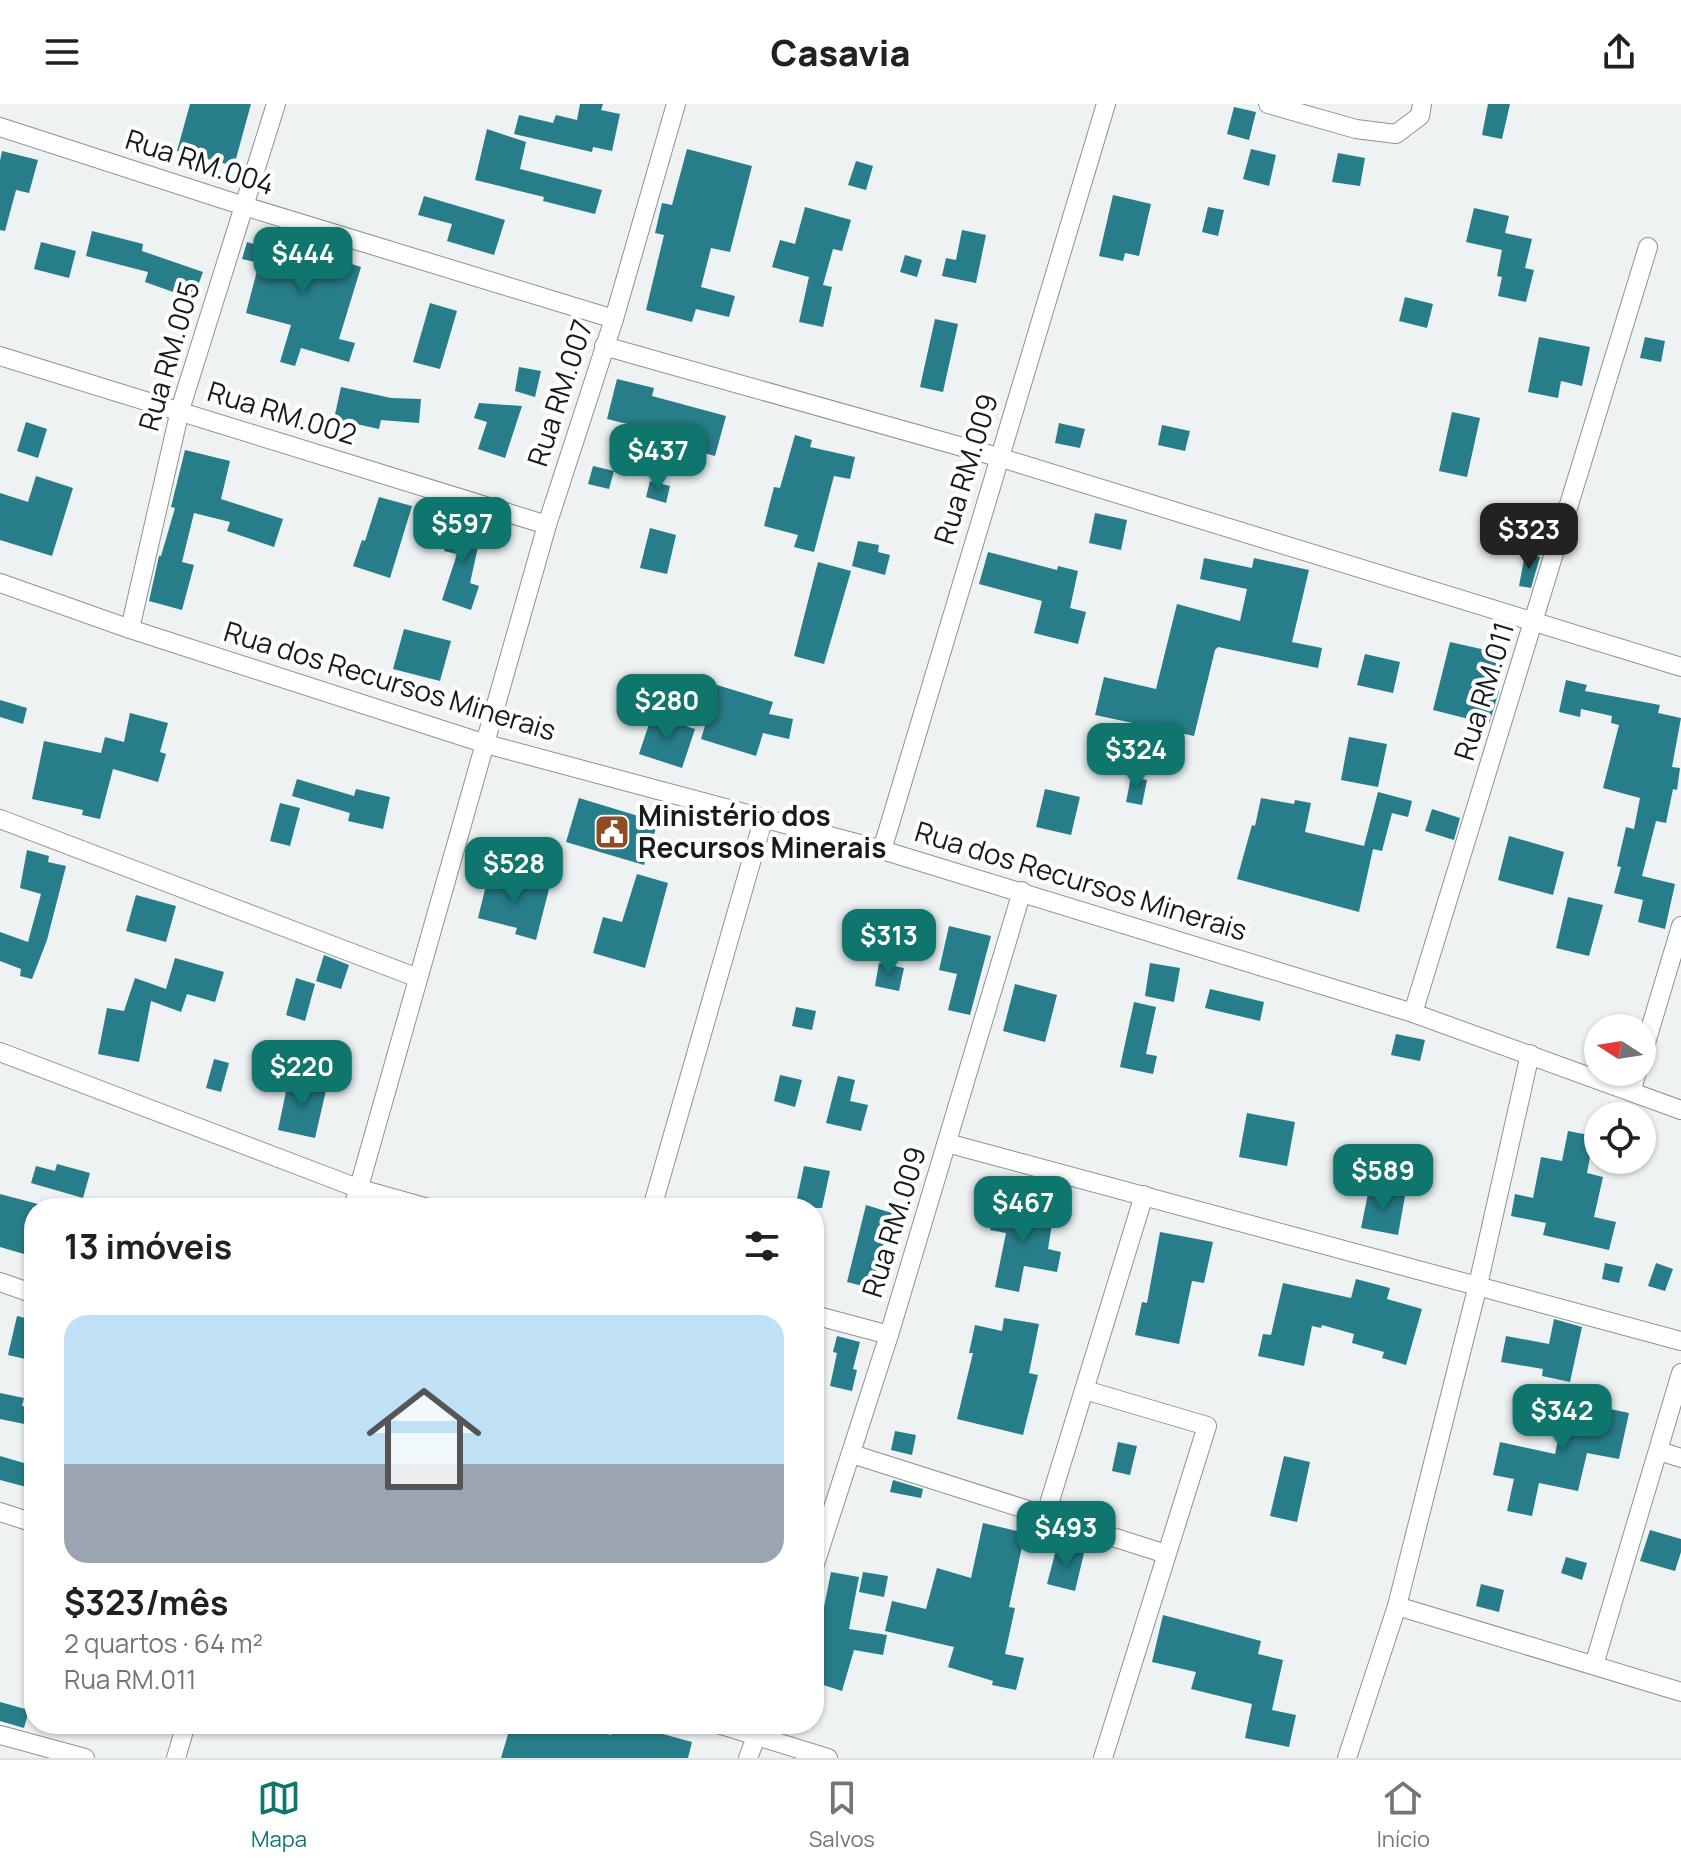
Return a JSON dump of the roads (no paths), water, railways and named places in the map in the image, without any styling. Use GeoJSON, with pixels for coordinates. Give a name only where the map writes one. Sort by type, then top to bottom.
{"type":"FeatureCollection","features":[{"type":"Feature","properties":{"kind":"street","name":"Rua RM.005"},"geometry":{"type":"LineString","coordinates":[[130,629],[180,410],[276,104]]}},
{"type":"Feature","properties":{"kind":"street","name":"Rua RM.009"},"geometry":{"type":"LineString","coordinates":[[882,850],[1106,104]]}},
{"type":"Feature","properties":{"kind":"street"},"geometry":{"type":"LineString","coordinates":[[1268,104],[1356,129],[1396,134],[1420,116],[1422,104]]}},
{"type":"Feature","properties":{"kind":"street","name":"Rua RM.007"},"geometry":{"type":"LineString","coordinates":[[357,1198],[547,525],[614,319],[672,105]]}},
{"type":"Feature","properties":{"kind":"street","name":"Rua RM.004"},"geometry":{"type":"LineString","coordinates":[[0,127],[244,206],[614,319]]}},
{"type":"Feature","properties":{"kind":"street","name":"Rua RM.011"},"geometry":{"type":"LineString","coordinates":[[1413,1013],[1648,247]]}},
{"type":"Feature","properties":{"kind":"street"},"geometry":{"type":"LineString","coordinates":[[604,346],[998,457],[1681,667]]}},
{"type":"Feature","properties":{"kind":"street","name":"Rua RM.002"},"geometry":{"type":"LineString","coordinates":[[0,356],[547,525]]}},
{"type":"Feature","properties":{"kind":"street","name":"Rua dos Recursos Minerais"},"geometry":{"type":"LineString","coordinates":[[0,583],[130,629],[486,744],[882,850],[1413,1013],[1681,1110]]}},
{"type":"Feature","properties":{"kind":"street"},"geometry":{"type":"LineString","coordinates":[[655,1198],[764,817]]}},
{"type":"Feature","properties":{"kind":"street"},"geometry":{"type":"LineString","coordinates":[[0,819],[418,978]]}},
{"type":"Feature","properties":{"kind":"street","name":"Rua RM.009"},"geometry":{"type":"LineString","coordinates":[[824,1537],[889,1335],[1022,891]]}},
{"type":"Feature","properties":{"kind":"street"},"geometry":{"type":"LineString","coordinates":[[1655,1014],[1681,926]]}},
{"type":"Feature","properties":{"kind":"street"},"geometry":{"type":"LineString","coordinates":[[0,1052],[360,1189],[392,1198]]}},
{"type":"Feature","properties":{"kind":"street"},"geometry":{"type":"LineString","coordinates":[[1347,1758],[1397,1606],[1478,1285],[1530,1054]]}},
{"type":"Feature","properties":{"kind":"street"},"geometry":{"type":"LineString","coordinates":[[1631,1092],[1633,1086]]}},
{"type":"Feature","properties":{"kind":"street"},"geometry":{"type":"LineString","coordinates":[[947,1143],[1681,1341]]}},
{"type":"Feature","properties":{"kind":"street"},"geometry":{"type":"LineString","coordinates":[[1045,1517],[1144,1195]]}},
{"type":"Feature","properties":{"kind":"street"},"geometry":{"type":"LineString","coordinates":[[0,1282],[24,1290]]}},
{"type":"Feature","properties":{"kind":"street"},"geometry":{"type":"LineString","coordinates":[[824,1318],[889,1335]]}},
{"type":"Feature","properties":{"kind":"street"},"geometry":{"type":"LineString","coordinates":[[1594,1665],[1681,1373]]}},
{"type":"Feature","properties":{"kind":"street"},"geometry":{"type":"LineString","coordinates":[[1085,1390],[1207,1426],[1103,1758]]}},
{"type":"Feature","properties":{"kind":"street"},"geometry":{"type":"LineString","coordinates":[[1659,1451],[1681,1458]]}},
{"type":"Feature","properties":{"kind":"street"},"geometry":{"type":"LineString","coordinates":[[852,1454],[1166,1554]]}},
{"type":"Feature","properties":{"kind":"street"},"geometry":{"type":"LineString","coordinates":[[0,1512],[24,1520]]}},
{"type":"Feature","properties":{"kind":"street"},"geometry":{"type":"LineString","coordinates":[[1397,1606],[1681,1692]]}},
{"type":"Feature","properties":{"kind":"street"},"geometry":{"type":"LineString","coordinates":[[176,1758],[183,1734]]}},
{"type":"Feature","properties":{"kind":"street"},"geometry":{"type":"LineString","coordinates":[[748,1758],[757,1734]]}},
{"type":"Feature","properties":{"kind":"street"},"geometry":{"type":"LineString","coordinates":[[769,1734],[828,1758]]}},
{"type":"Feature","properties":{"kind":"street"},"geometry":{"type":"LineString","coordinates":[[0,1735],[85,1758]]}},
{"type":"Feature","properties":{"kind":"place","name":"Ministério dos Recursos Minerais"},"geometry":{"type":"Point","coordinates":[612,832]}}]}
